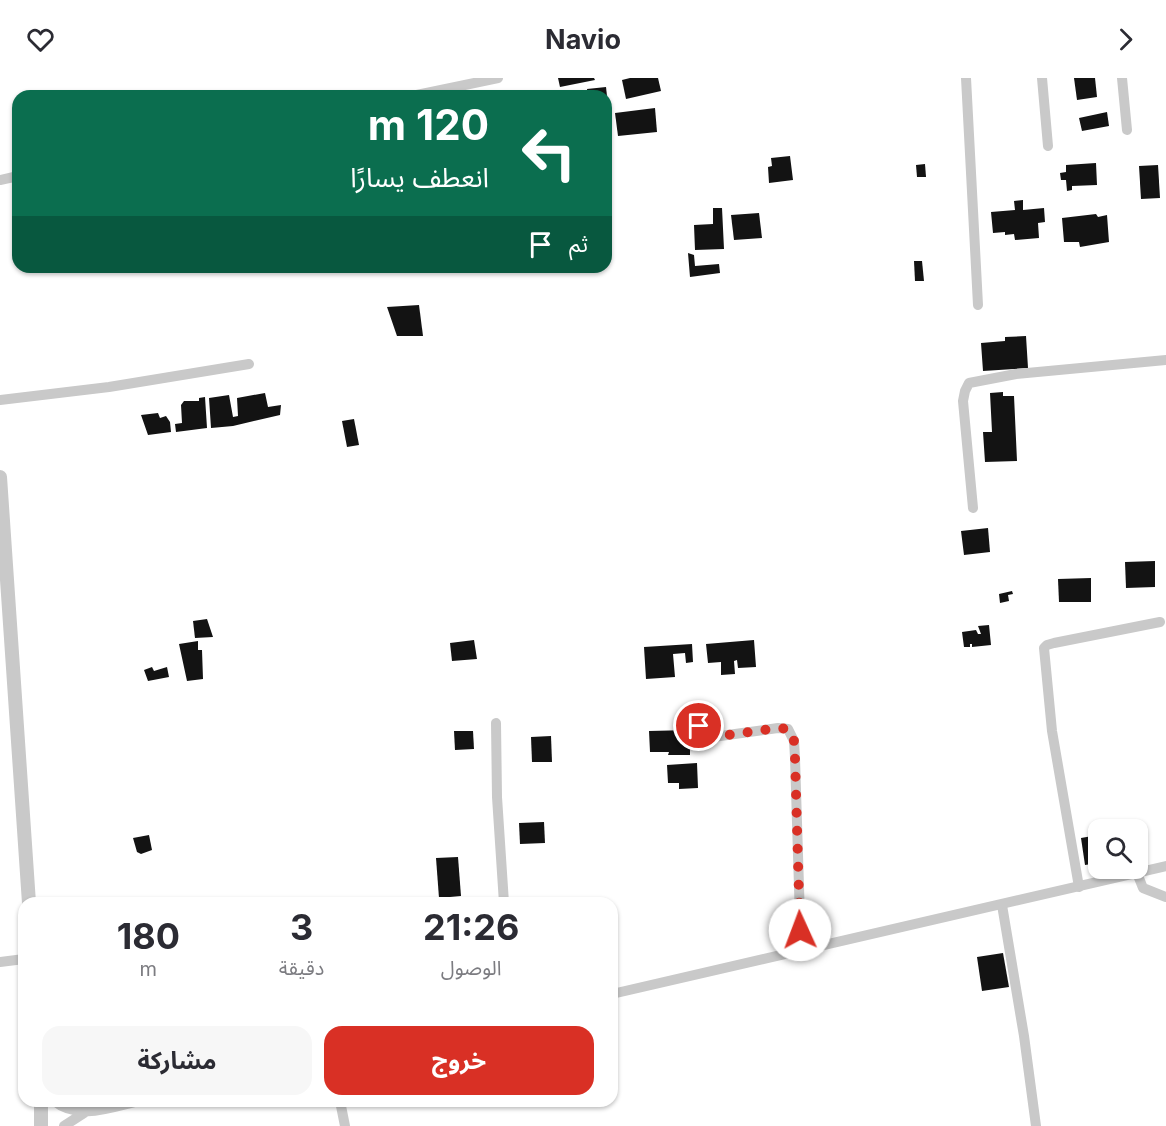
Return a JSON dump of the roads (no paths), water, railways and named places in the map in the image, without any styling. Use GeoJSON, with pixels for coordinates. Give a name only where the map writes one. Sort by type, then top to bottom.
{"type":"FeatureCollection","features":[{"type":"Feature","properties":{"kind":"street"},"geometry":{"type":"LineString","coordinates":[[441,90],[498,78]]}},
{"type":"Feature","properties":{"kind":"street"},"geometry":{"type":"LineString","coordinates":[[966,78],[978,305]]}},
{"type":"Feature","properties":{"kind":"street"},"geometry":{"type":"LineString","coordinates":[[1042,78],[1048,146]]}},
{"type":"Feature","properties":{"kind":"street"},"geometry":{"type":"LineString","coordinates":[[1122,78],[1127,130]]}},
{"type":"Feature","properties":{"kind":"street"},"geometry":{"type":"LineString","coordinates":[[973,508],[963,401],[969,383],[1016,374],[1166,360]]}},
{"type":"Feature","properties":{"kind":"street"},"geometry":{"type":"LineString","coordinates":[[0,400],[109,387],[249,364]]}},
{"type":"Feature","properties":{"kind":"street"},"geometry":{"type":"LineString","coordinates":[[0,477],[29,897]]}},
{"type":"Feature","properties":{"kind":"street"},"geometry":{"type":"LineString","coordinates":[[1079,887],[1052,731],[1044,648],[1054,643],[1160,622]]}},
{"type":"Feature","properties":{"kind":"street"},"geometry":{"type":"LineString","coordinates":[[496,723],[497,797],[504,897]]}},
{"type":"Feature","properties":{"kind":"street"},"geometry":{"type":"LineString","coordinates":[[699,726],[705,735],[713,737],[778,728],[788,729],[791,733],[795,758],[801,951]]}},
{"type":"Feature","properties":{"kind":"street"},"geometry":{"type":"LineString","coordinates":[[1148,870],[1166,866]]}},
{"type":"Feature","properties":{"kind":"street"},"geometry":{"type":"LineString","coordinates":[[618,993],[1112,879]]}},
{"type":"Feature","properties":{"kind":"street"},"geometry":{"type":"LineString","coordinates":[[1139,879],[1143,888],[1166,897]]}},
{"type":"Feature","properties":{"kind":"street"},"geometry":{"type":"LineString","coordinates":[[1002,905],[1024,1036],[1036,1126]]}},
{"type":"Feature","properties":{"kind":"street"},"geometry":{"type":"LineString","coordinates":[[0,962],[18,960]]}},
{"type":"Feature","properties":{"kind":"street"},"geometry":{"type":"LineString","coordinates":[[41,1107],[42,1126]]}},
{"type":"Feature","properties":{"kind":"street"},"geometry":{"type":"LineString","coordinates":[[65,1107],[84,1113]]}},
{"type":"Feature","properties":{"kind":"street"},"geometry":{"type":"LineString","coordinates":[[64,1126],[84,1113],[112,1107]]}},
{"type":"Feature","properties":{"kind":"street"},"geometry":{"type":"LineString","coordinates":[[341,1107],[345,1126]]}}]}
